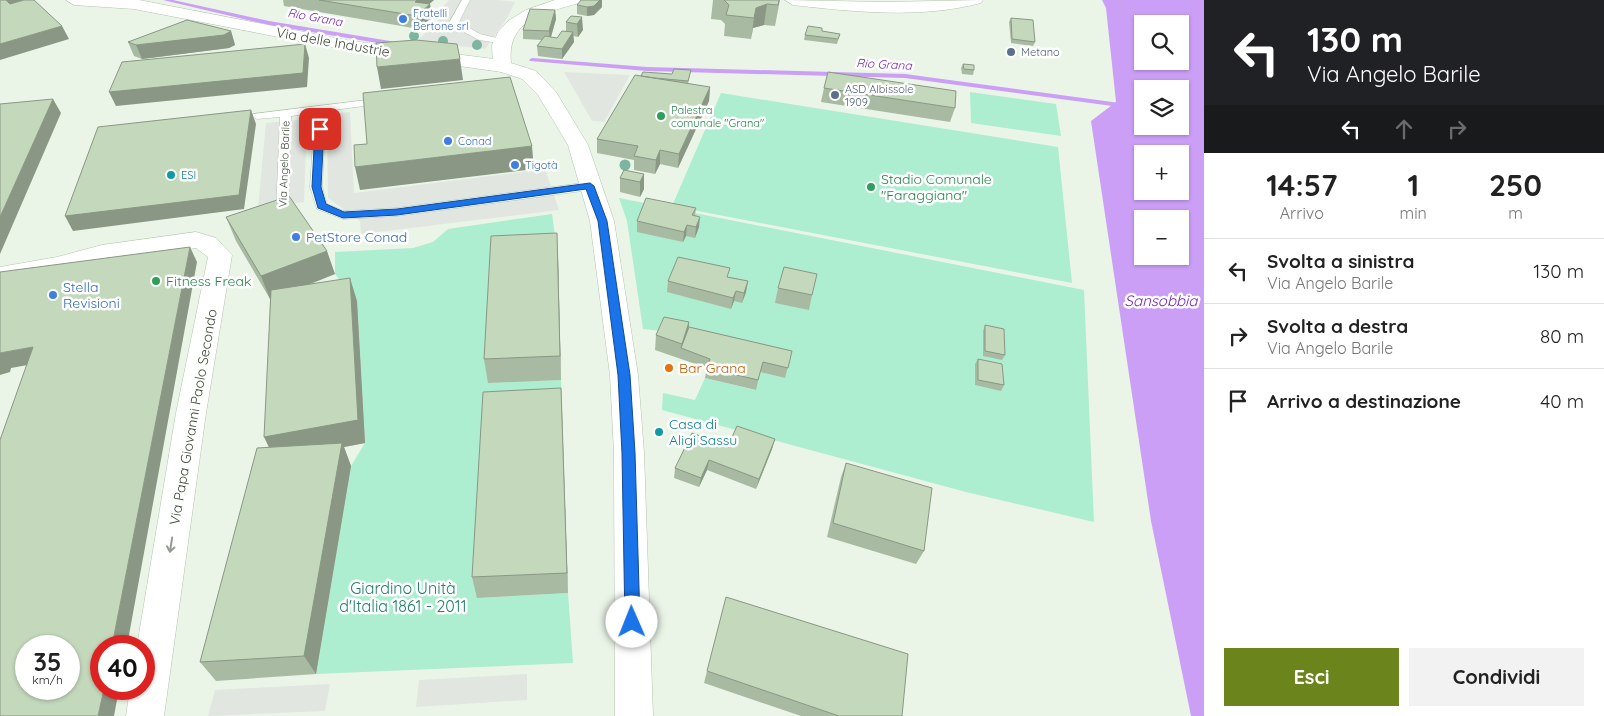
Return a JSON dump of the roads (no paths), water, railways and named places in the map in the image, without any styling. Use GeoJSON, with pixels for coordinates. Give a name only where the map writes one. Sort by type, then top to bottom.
{"type":"FeatureCollection","features":[{"type":"Feature","properties":{"kind":"street","name":"Via delle Industrie"},"geometry":{"type":"LineString","coordinates":[[74,0],[151,6],[351,46],[502,54],[529,75],[546,92],[578,144],[602,221],[624,375],[629,453],[634,716]]}},
{"type":"Feature","properties":{"kind":"street"},"geometry":{"type":"LineString","coordinates":[[502,54],[510,28],[522,17],[573,0]]}},
{"type":"Feature","properties":{"kind":"street"},"geometry":{"type":"LineString","coordinates":[[793,0],[861,6],[906,6],[975,0]]}},
{"type":"Feature","properties":{"kind":"street","name":"Via Papa Giovanni Paolo Secondo"},"geometry":{"type":"LineString","coordinates":[[0,275],[57,265],[102,253],[196,240],[208,243],[220,255],[192,413],[145,716]]}},
{"type":"Feature","properties":{"kind":"lane"},"geometry":{"type":"LineString","coordinates":[[466,0],[454,23],[466,33],[491,42],[502,54]]}},
{"type":"Feature","properties":{"kind":"lane","name":"Via Angelo Barile"},"geometry":{"type":"LineString","coordinates":[[257,116],[394,100]]}},
{"type":"Feature","properties":{"kind":"lane"},"geometry":{"type":"LineString","coordinates":[[320,110],[316,187],[321,206],[343,215],[397,212],[590,186]]}},
{"type":"Feature","properties":{"kind":"lane","name":"Via Angelo Barile"},"geometry":{"type":"LineString","coordinates":[[282,214],[286,113]]}},
{"type":"Feature","properties":{"kind":"water","name":"Sansobbia"},"geometry":{"type":"Polygon","coordinates":[[[1102,0],[1204,0],[1204,716],[1191,716],[1151,521],[1091,121],[1116,102],[1106,8],[1102,0]]]}},
{"type":"Feature","properties":{"kind":"waterway","name":"Rio Grana"},"geometry":{"type":"LineString","coordinates":[[166,0],[269,23],[396,44]]}},
{"type":"Feature","properties":{"kind":"waterway","name":"Rio Grana"},"geometry":{"type":"LineString","coordinates":[[532,60],[647,69],[905,76],[1134,107]]}},
{"type":"Feature","properties":{"kind":"place","name":"Fratelli Bertone srl"},"geometry":{"type":"Point","coordinates":[403,19]}},
{"type":"Feature","properties":{"kind":"place","name":"Metano"},"geometry":{"type":"Point","coordinates":[1011,52]}},
{"type":"Feature","properties":{"kind":"place","name":"ASD Albissole 1909"},"geometry":{"type":"Point","coordinates":[835,95]}},
{"type":"Feature","properties":{"kind":"place","name":"Palestra comunale \"Grana\""},"geometry":{"type":"Point","coordinates":[661,116]}},
{"type":"Feature","properties":{"kind":"place","name":"Conad"},"geometry":{"type":"Point","coordinates":[448,141]}},
{"type":"Feature","properties":{"kind":"place","name":"Tigotà"},"geometry":{"type":"Point","coordinates":[515,165]}},
{"type":"Feature","properties":{"kind":"place","name":"ESI"},"geometry":{"type":"Point","coordinates":[171,175]}},
{"type":"Feature","properties":{"kind":"place","name":"Stadio Comunale \"Faraggiana\""},"geometry":{"type":"Point","coordinates":[871,187]}},
{"type":"Feature","properties":{"kind":"place","name":"PetStore Conad"},"geometry":{"type":"Point","coordinates":[296,237]}},
{"type":"Feature","properties":{"kind":"place","name":"Fitness Freak"},"geometry":{"type":"Point","coordinates":[156,281]}},
{"type":"Feature","properties":{"kind":"place","name":"Stella Revisioni"},"geometry":{"type":"Point","coordinates":[53,295]}},
{"type":"Feature","properties":{"kind":"place","name":"Bar Grana"},"geometry":{"type":"Point","coordinates":[669,368]}},
{"type":"Feature","properties":{"kind":"place","name":"Casa di Aligi Sassu"},"geometry":{"type":"Point","coordinates":[659,432]}},
{"type":"Feature","properties":{"kind":"park label","name":"Giardino Unità d'Italia 1861 - 2011"},"geometry":{"type":"Point","coordinates":[403,597]}}]}
